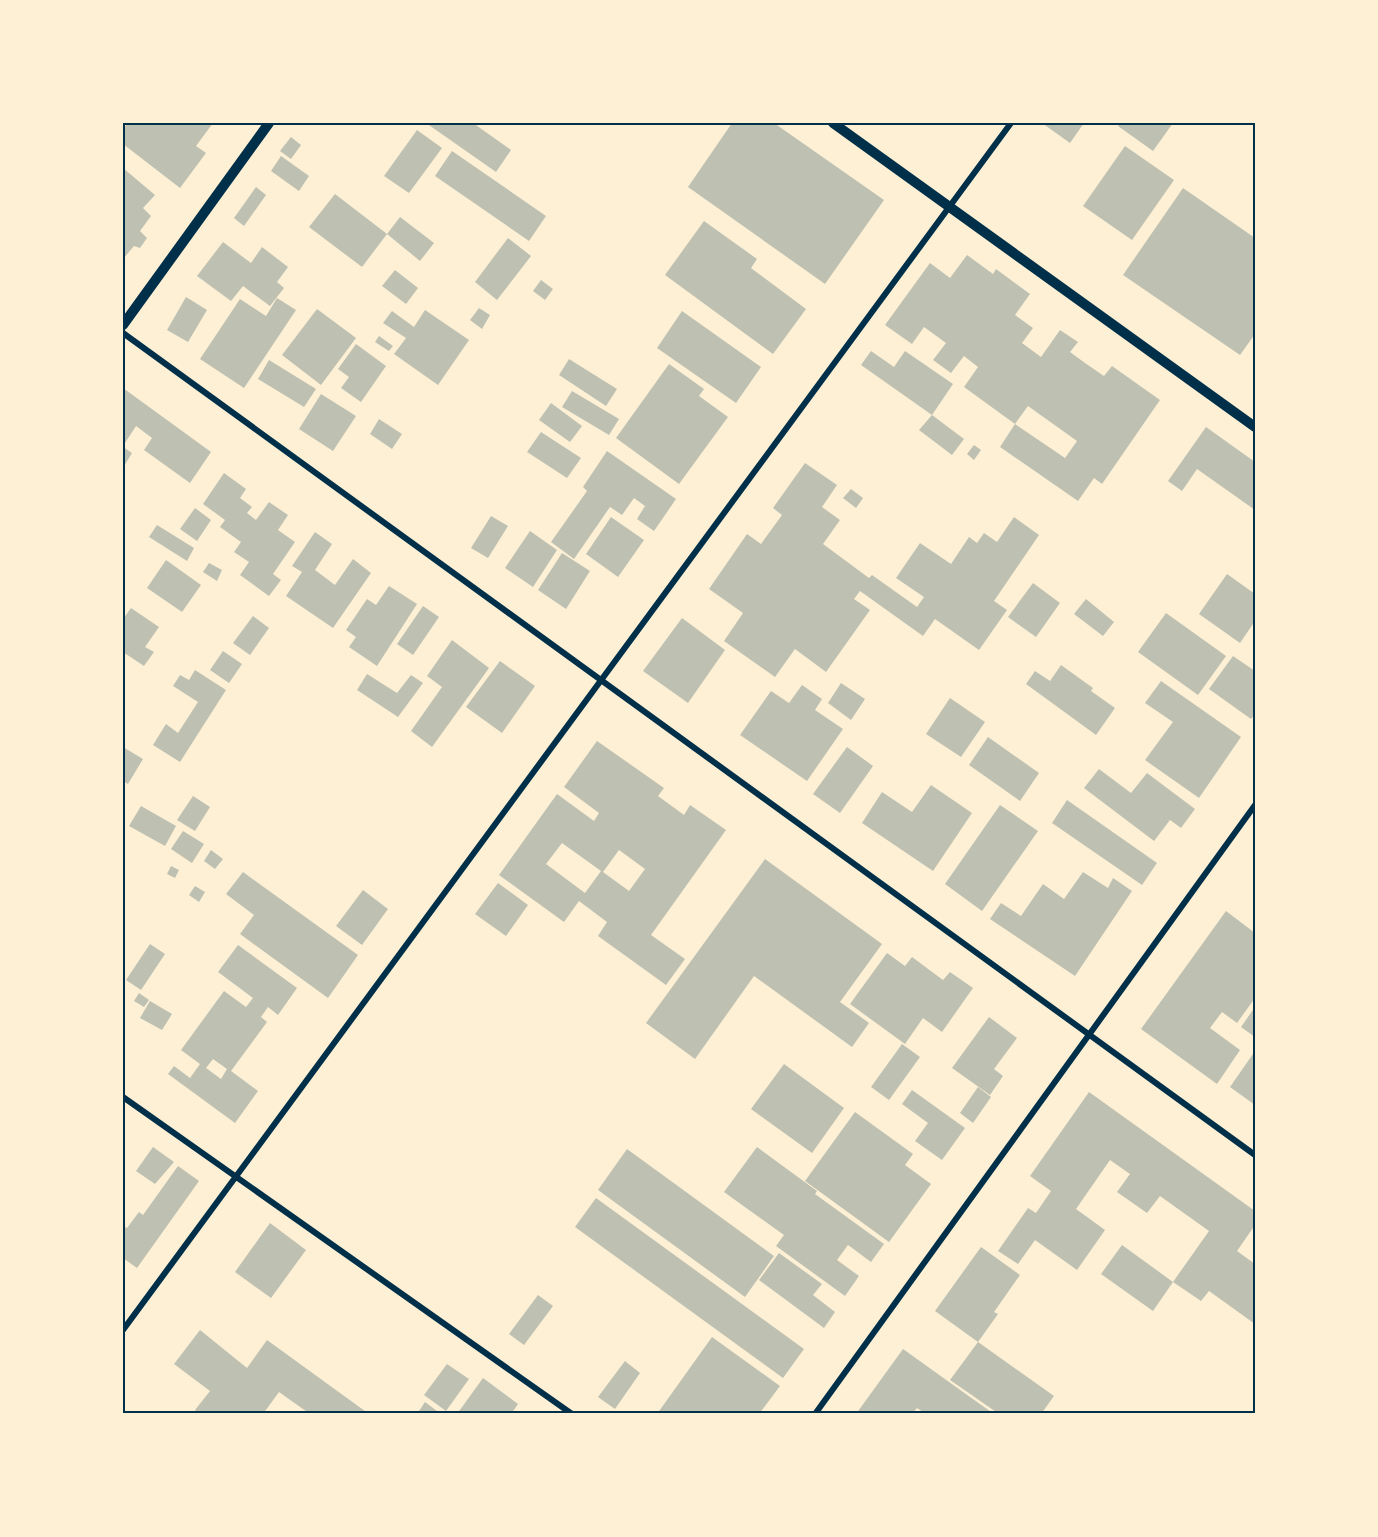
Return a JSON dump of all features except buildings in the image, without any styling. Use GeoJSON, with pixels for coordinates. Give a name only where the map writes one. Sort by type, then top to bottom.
{"type":"FeatureCollection","features":[{"type":"Feature","properties":{"kind":"street"},"geometry":{"type":"LineString","coordinates":[[123,325],[269,123]]}},
{"type":"Feature","properties":{"kind":"street"},"geometry":{"type":"LineString","coordinates":[[833,123],[1255,427]]}},
{"type":"Feature","properties":{"kind":"street"},"geometry":{"type":"LineString","coordinates":[[123,1330],[1011,123]]}},
{"type":"Feature","properties":{"kind":"street"},"geometry":{"type":"LineString","coordinates":[[123,333],[1255,1155]]}},
{"type":"Feature","properties":{"kind":"street"},"geometry":{"type":"LineString","coordinates":[[815,1414],[1255,805]]}},
{"type":"Feature","properties":{"kind":"street"},"geometry":{"type":"LineString","coordinates":[[123,1097],[572,1414]]}}]}
